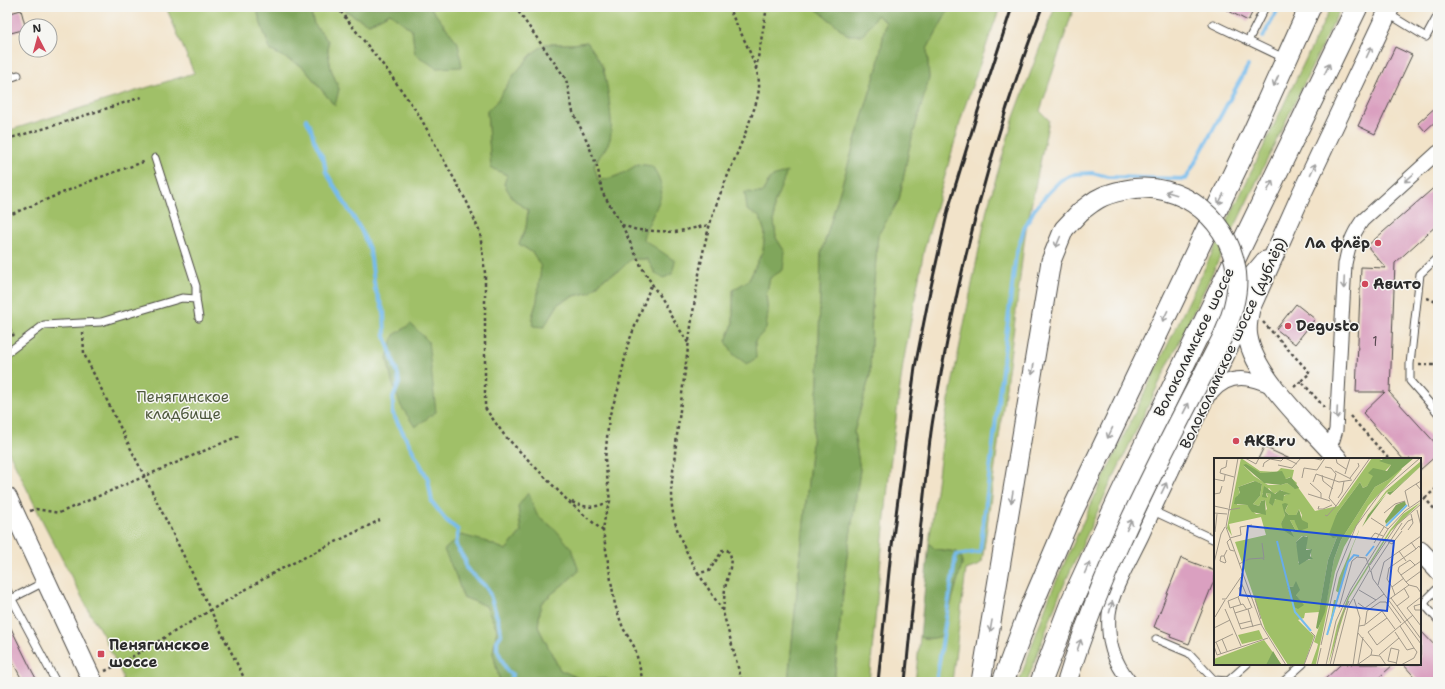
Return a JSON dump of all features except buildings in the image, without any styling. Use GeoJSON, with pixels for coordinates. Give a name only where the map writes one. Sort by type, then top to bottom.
{"type":"FeatureCollection","features":[{"type":"Feature","properties":{"kind":"main road"},"geometry":{"type":"LineString","coordinates":[[1003,682],[1029,612],[1070,516],[1250,138],[1310,7]]}},
{"type":"Feature","properties":{"kind":"main road","name":"Волоколамское шоссе"},"geometry":{"type":"LineString","coordinates":[[1041,682],[1071,603],[1120,494],[1357,7]]}},
{"type":"Feature","properties":{"kind":"main road","name":"Волоколамское шоссе (дублёр)"},"geometry":{"type":"LineString","coordinates":[[1256,316],[1280,243],[1302,193],[1389,10]]}},
{"type":"Feature","properties":{"kind":"main road"},"geometry":{"type":"LineString","coordinates":[[981,682],[1051,261],[1064,229],[1081,211],[1099,198],[1130,189],[1157,189],[1182,196],[1204,210],[1221,230],[1232,254],[1237,280],[1236,296],[1229,322],[1158,464],[1107,571],[1078,647],[1067,682]]}},
{"type":"Feature","properties":{"kind":"main road"},"geometry":{"type":"LineString","coordinates":[[1192,347],[1280,243]]}},
{"type":"Feature","properties":{"kind":"main road"},"geometry":{"type":"LineString","coordinates":[[1256,316],[1247,325],[1247,336],[1251,350],[1261,369],[1283,390],[1333,454]]}},
{"type":"Feature","properties":{"kind":"main road"},"geometry":{"type":"LineString","coordinates":[[7,498],[46,581],[99,677]]}},
{"type":"Feature","properties":{"kind":"main road"},"geometry":{"type":"LineString","coordinates":[[1421,552],[1438,570]]}},
{"type":"Feature","properties":{"kind":"street"},"geometry":{"type":"LineString","coordinates":[[1333,454],[1333,440],[1336,430],[1345,264],[1352,234],[1362,221],[1438,152]]}},
{"type":"Feature","properties":{"kind":"street","name":"Волоколамское шоссе (дублёр)"},"geometry":{"type":"LineString","coordinates":[[1130,682],[1122,672],[1112,654],[1109,637],[1109,613],[1115,594],[1208,397],[1256,316]]}},
{"type":"Feature","properties":{"kind":"street"},"geometry":{"type":"LineString","coordinates":[[1208,397],[1218,386],[1236,379],[1259,381],[1283,390]]}},
{"type":"Feature","properties":{"kind":"lane"},"geometry":{"type":"LineString","coordinates":[[1248,41],[1265,7]]}},
{"type":"Feature","properties":{"kind":"lane"},"geometry":{"type":"LineString","coordinates":[[1389,10],[1426,37],[1438,15]]}},
{"type":"Feature","properties":{"kind":"lane"},"geometry":{"type":"LineString","coordinates":[[1213,24],[1286,59]]}},
{"type":"Feature","properties":{"kind":"lane"},"geometry":{"type":"LineString","coordinates":[[7,79],[18,75]]}},
{"type":"Feature","properties":{"kind":"lane"},"geometry":{"type":"LineString","coordinates":[[155,158],[196,286],[196,299],[199,318]]}},
{"type":"Feature","properties":{"kind":"lane"},"geometry":{"type":"LineString","coordinates":[[1438,257],[1420,274],[1410,364],[1410,380],[1438,413]]}},
{"type":"Feature","properties":{"kind":"lane"},"geometry":{"type":"LineString","coordinates":[[7,353],[44,326],[101,322],[182,298],[196,299]]}},
{"type":"Feature","properties":{"kind":"lane"},"geometry":{"type":"LineString","coordinates":[[1153,511],[1214,540]]}},
{"type":"Feature","properties":{"kind":"lane"},"geometry":{"type":"LineString","coordinates":[[9,600],[46,581]]}},
{"type":"Feature","properties":{"kind":"lane"},"geometry":{"type":"LineString","coordinates":[[1438,588],[1422,605],[1438,620]]}},
{"type":"Feature","properties":{"kind":"lane"},"geometry":{"type":"LineString","coordinates":[[7,590],[9,600],[56,682]]}},
{"type":"Feature","properties":{"kind":"lane"},"geometry":{"type":"LineString","coordinates":[[1156,640],[1189,652],[1214,680],[1228,681],[1245,665]]}},
{"type":"Feature","properties":{"kind":"lane"},"geometry":{"type":"LineString","coordinates":[[1283,682],[1302,665]]}},
{"type":"Feature","properties":{"kind":"path"},"geometry":{"type":"LineString","coordinates":[[515,7],[566,79],[573,112],[598,168],[602,192],[622,225],[641,266],[689,343]]}},
{"type":"Feature","properties":{"kind":"path"},"geometry":{"type":"LineString","coordinates":[[728,7],[756,69],[759,79],[759,88],[756,104],[742,143],[720,193],[710,225],[700,270],[682,391],[671,490],[671,506],[675,525],[686,550],[698,573],[723,612],[742,682]]}},
{"type":"Feature","properties":{"kind":"path"},"geometry":{"type":"LineString","coordinates":[[756,69],[767,7]]}},
{"type":"Feature","properties":{"kind":"path"},"geometry":{"type":"LineString","coordinates":[[338,8],[387,70],[419,115],[468,204],[480,233],[485,273],[485,408],[505,436],[570,502],[603,531]]}},
{"type":"Feature","properties":{"kind":"path"},"geometry":{"type":"LineString","coordinates":[[7,139],[142,97]]}},
{"type":"Feature","properties":{"kind":"path"},"geometry":{"type":"LineString","coordinates":[[7,216],[98,178],[155,158]]}},
{"type":"Feature","properties":{"kind":"path"},"geometry":{"type":"LineString","coordinates":[[622,225],[637,230],[675,232],[710,225]]}},
{"type":"Feature","properties":{"kind":"path"},"geometry":{"type":"LineString","coordinates":[[643,682],[635,648],[623,628],[615,605],[603,531],[605,516],[610,501],[604,459],[609,417],[618,390],[628,344],[652,282]]}},
{"type":"Feature","properties":{"kind":"path"},"geometry":{"type":"LineString","coordinates":[[1256,316],[1310,373],[1302,381],[1283,390]]}},
{"type":"Feature","properties":{"kind":"path"},"geometry":{"type":"LineString","coordinates":[[7,323],[18,345]]}},
{"type":"Feature","properties":{"kind":"path"},"geometry":{"type":"LineString","coordinates":[[83,323],[84,354],[246,682]]}},
{"type":"Feature","properties":{"kind":"path"},"geometry":{"type":"LineString","coordinates":[[1410,364],[1438,365]]}},
{"type":"Feature","properties":{"kind":"path"},"geometry":{"type":"LineString","coordinates":[[1302,381],[1325,408]]}},
{"type":"Feature","properties":{"kind":"path"},"geometry":{"type":"LineString","coordinates":[[1350,415],[1388,458]]}},
{"type":"Feature","properties":{"kind":"path"},"geometry":{"type":"LineString","coordinates":[[24,514],[36,509],[59,513],[241,435]]}},
{"type":"Feature","properties":{"kind":"path"},"geometry":{"type":"LineString","coordinates":[[1425,498],[1438,486]]}},
{"type":"Feature","properties":{"kind":"path"},"geometry":{"type":"LineString","coordinates":[[1421,494],[1438,513]]}},
{"type":"Feature","properties":{"kind":"path"},"geometry":{"type":"LineString","coordinates":[[570,502],[584,507],[600,506],[610,501]]}},
{"type":"Feature","properties":{"kind":"path"},"geometry":{"type":"LineString","coordinates":[[99,677],[277,571],[380,520]]}},
{"type":"Feature","properties":{"kind":"path"},"geometry":{"type":"LineString","coordinates":[[698,573],[709,571],[723,550],[727,550],[730,553],[730,568],[724,588],[723,612]]}},
{"type":"Feature","properties":{"kind":"green space","name":"Пенягинское кладбище"},"geometry":{"type":"Polygon","coordinates":[[[166,7],[257,7],[270,50],[303,67],[334,105],[339,89],[331,69],[328,41],[314,24],[309,7],[346,7],[346,11],[368,24],[390,13],[412,30],[415,54],[458,43],[430,7],[814,7],[848,35],[877,15],[886,22],[877,69],[821,254],[818,383],[788,682],[608,682],[606,679],[583,680],[560,670],[538,627],[541,603],[579,571],[556,530],[537,515],[518,506],[521,532],[506,550],[484,541],[456,576],[463,597],[486,606],[497,629],[493,653],[499,678],[502,682],[123,682],[122,675],[103,635],[91,615],[42,520],[7,448],[7,131],[194,73],[166,7]],[[587,42],[573,44],[545,44],[532,54],[513,76],[497,101],[487,111],[491,168],[508,175],[504,184],[513,199],[528,210],[526,228],[519,244],[533,253],[542,267],[537,301],[532,317],[550,318],[559,303],[574,296],[591,292],[603,279],[619,271],[631,259],[647,259],[655,273],[643,239],[643,232],[651,219],[662,192],[638,164],[619,175],[598,180],[594,165],[610,139],[611,123],[603,67],[587,42]],[[786,173],[770,178],[762,193],[745,193],[760,217],[765,233],[763,250],[749,280],[733,290],[733,324],[726,341],[755,341],[768,312],[766,295],[770,278],[785,252],[776,238],[774,204],[786,173]]]}},
{"type":"Feature","properties":{"kind":"green space"},"geometry":{"type":"Polygon","coordinates":[[[257,7],[309,7],[314,24],[328,41],[331,69],[339,89],[335,106],[303,67],[270,50],[257,7]]]}},
{"type":"Feature","properties":{"kind":"green space"},"geometry":{"type":"Polygon","coordinates":[[[346,7],[430,7],[458,43],[462,67],[436,68],[415,54],[412,30],[390,13],[368,24],[346,11],[346,7]]]}},
{"type":"Feature","properties":{"kind":"green space"},"geometry":{"type":"Polygon","coordinates":[[[814,7],[950,7],[927,49],[929,78],[909,149],[899,200],[878,235],[872,305],[870,375],[854,432],[860,470],[846,563],[834,682],[788,682],[818,383],[821,254],[877,69],[886,22],[877,15],[863,35],[848,35],[814,7]]]}},
{"type":"Feature","properties":{"kind":"green space"},"geometry":{"type":"Polygon","coordinates":[[[950,7],[1000,7],[964,109],[924,250],[903,364],[890,466],[869,682],[834,682],[846,563],[860,470],[854,432],[870,375],[872,306],[878,235],[899,200],[909,149],[929,78],[927,49],[950,7]]]}},
{"type":"Feature","properties":{"kind":"green space"},"geometry":{"type":"Polygon","coordinates":[[[1055,7],[1074,7],[1040,111],[1049,120],[1025,235],[982,562],[977,566],[966,570],[952,682],[915,682],[920,637],[929,639],[944,635],[957,552],[935,549],[929,543],[946,415],[987,209],[1014,117],[1055,7]]]}},
{"type":"Feature","properties":{"kind":"green space"},"geometry":{"type":"Polygon","coordinates":[[[1331,7],[1341,7],[1106,493],[1058,598],[1027,682],[1019,682],[1050,595],[1098,489],[1331,7]]]}},
{"type":"Feature","properties":{"kind":"green space"},"geometry":{"type":"Polygon","coordinates":[[[587,42],[602,66],[611,113],[610,139],[594,165],[598,180],[619,175],[638,164],[652,166],[660,180],[661,192],[658,204],[645,231],[643,239],[675,261],[672,274],[664,278],[655,273],[647,259],[631,259],[619,271],[603,279],[591,292],[574,296],[559,303],[544,327],[533,326],[532,317],[537,301],[541,267],[533,253],[519,244],[526,228],[528,210],[513,199],[504,184],[507,175],[491,168],[487,111],[497,101],[513,76],[532,54],[545,44],[573,44],[587,42]]]}},
{"type":"Feature","properties":{"kind":"green space"},"geometry":{"type":"Polygon","coordinates":[[[787,172],[774,204],[776,238],[785,252],[783,270],[770,278],[766,295],[768,312],[766,329],[755,341],[756,358],[747,364],[734,355],[726,341],[733,324],[733,290],[749,280],[763,250],[765,233],[760,217],[747,210],[745,192],[762,193],[770,178],[787,172]]]}},
{"type":"Feature","properties":{"kind":"green space"},"geometry":{"type":"Polygon","coordinates":[[[411,324],[428,341],[436,412],[415,427],[401,406],[392,382],[387,358],[394,335],[411,324]]]}},
{"type":"Feature","properties":{"kind":"green space"},"geometry":{"type":"Polygon","coordinates":[[[528,493],[537,515],[556,530],[571,548],[579,571],[541,603],[538,627],[560,670],[583,680],[607,679],[608,682],[502,682],[499,678],[493,653],[497,629],[486,606],[463,597],[456,576],[444,550],[461,535],[484,541],[506,550],[521,532],[518,506],[528,493]]]}},
{"type":"Feature","properties":{"kind":"green space"},"geometry":{"type":"Polygon","coordinates":[[[929,543],[935,549],[957,552],[962,558],[962,565],[944,635],[929,638],[920,637],[929,543]]]}},
{"type":"Feature","properties":{"kind":"waterway"},"geometry":{"type":"LineString","coordinates":[[1263,37],[1279,7]]}},
{"type":"Feature","properties":{"kind":"waterway"},"geometry":{"type":"LineString","coordinates":[[936,682],[956,555],[980,552],[1016,254],[1024,229],[1034,210],[1049,192],[1061,180],[1075,174],[1092,173],[1108,177],[1186,179],[1248,66]]}},
{"type":"Feature","properties":{"kind":"waterway"},"geometry":{"type":"LineString","coordinates":[[306,119],[324,160],[326,172],[361,230],[370,251],[375,289],[384,312],[385,336],[398,375],[399,383],[393,398],[393,414],[428,479],[432,502],[447,521],[458,530],[456,546],[465,560],[466,568],[488,589],[500,626],[501,635],[497,641],[497,649],[507,671],[512,674],[511,680],[513,682]]}},
{"type":"Feature","properties":{"kind":"railway"},"geometry":{"type":"LineString","coordinates":[[878,682],[890,561],[915,367],[930,291],[948,210],[1012,7]]}},
{"type":"Feature","properties":{"kind":"railway"},"geometry":{"type":"LineString","coordinates":[[905,682],[931,433],[943,361],[965,258],[978,207],[1007,106],[1042,7]]}},
{"type":"Feature","properties":{"kind":"place","name":"Ла флёр"},"geometry":{"type":"Point","coordinates":[1378,243]}},
{"type":"Feature","properties":{"kind":"place","name":"Авито"},"geometry":{"type":"Point","coordinates":[1365,284]}},
{"type":"Feature","properties":{"kind":"place","name":"Degusto"},"geometry":{"type":"Point","coordinates":[1288,326]}},
{"type":"Feature","properties":{"kind":"place","name":"AKB.ru"},"geometry":{"type":"Point","coordinates":[1236,441]}},
{"type":"Feature","properties":{"kind":"place","name":"Пенягинское шоссе"},"geometry":{"type":"Point","coordinates":[101,654]}}]}
